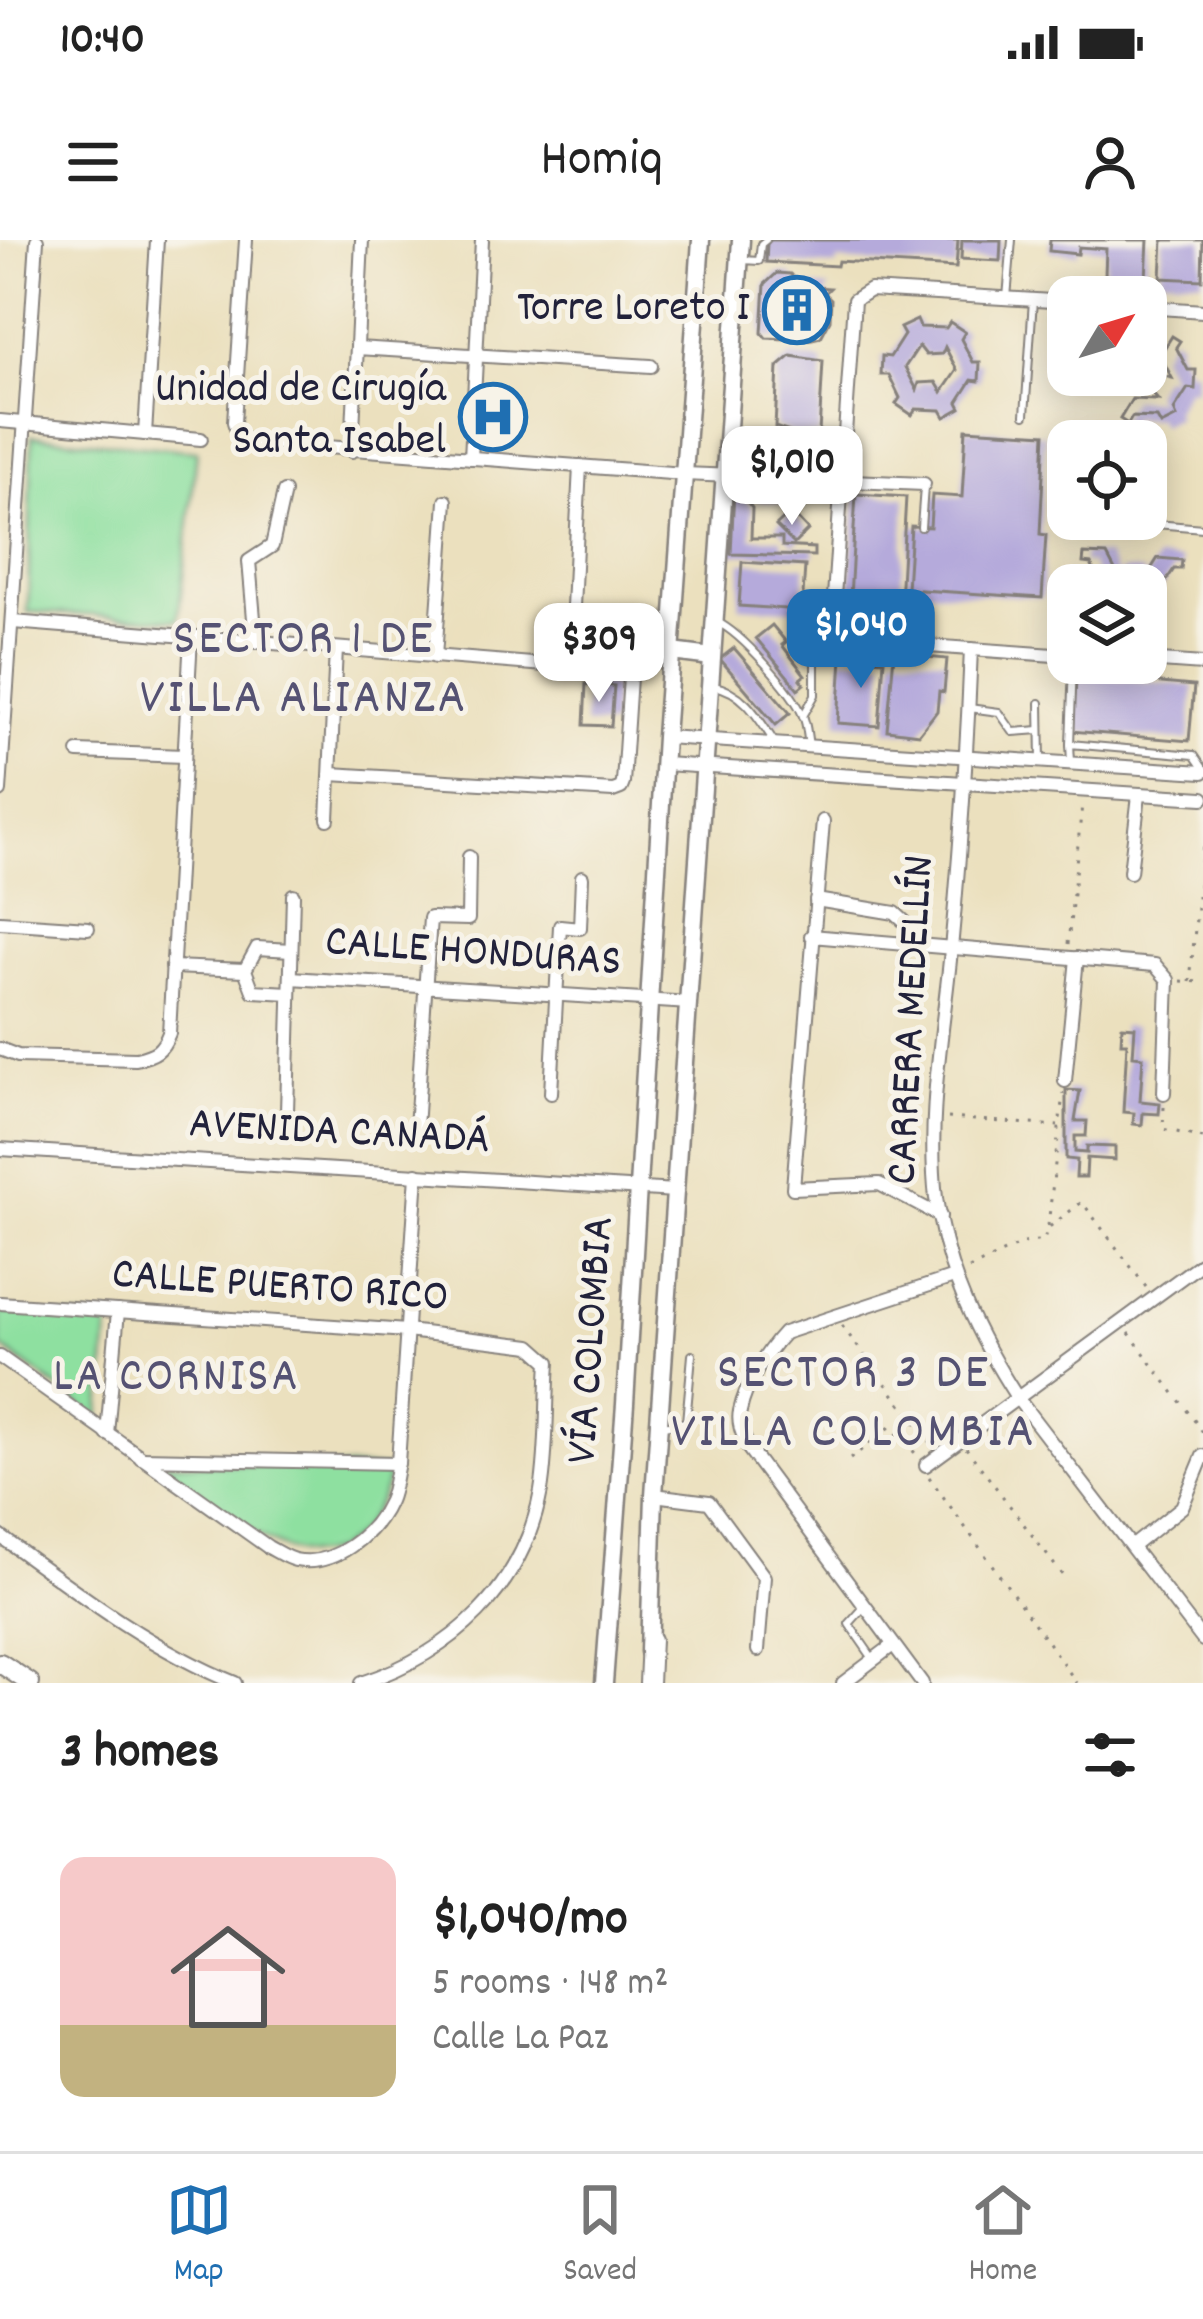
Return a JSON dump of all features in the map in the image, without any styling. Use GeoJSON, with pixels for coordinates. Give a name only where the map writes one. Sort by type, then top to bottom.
{"type":"FeatureCollection","features":[{"type":"Feature","properties":{"kind":"main road","name":"VÍA COLOMBIA"},"geometry":{"type":"LineString","coordinates":[[604,1683],[700,243]]}},
{"type":"Feature","properties":{"kind":"main road","name":"VÍA COLOMBIA"},"geometry":{"type":"LineString","coordinates":[[651,1640],[654,1495],[741,250]]}},
{"type":"Feature","properties":{"kind":"main road"},"geometry":{"type":"LineString","coordinates":[[672,652],[712,657]]}},
{"type":"Feature","properties":{"kind":"main road"},"geometry":{"type":"LineString","coordinates":[[647,1683],[651,1640]]}},
{"type":"Feature","properties":{"kind":"main road"},"geometry":{"type":"LineString","coordinates":[[0,1663],[30,1683]]}},
{"type":"Feature","properties":{"kind":"street"},"geometry":{"type":"LineString","coordinates":[[0,790],[37,240]]}},
{"type":"Feature","properties":{"kind":"street"},"geometry":{"type":"LineString","coordinates":[[145,434],[157,240]]}},
{"type":"Feature","properties":{"kind":"street"},"geometry":{"type":"LineString","coordinates":[[245,240],[234,422],[247,441],[684,474],[924,484]]}},
{"type":"Feature","properties":{"kind":"street"},"geometry":{"type":"LineString","coordinates":[[352,451],[362,240]]}},
{"type":"Feature","properties":{"kind":"street"},"geometry":{"type":"LineString","coordinates":[[471,458],[482,240]]}},
{"type":"Feature","properties":{"kind":"street"},"geometry":{"type":"LineString","coordinates":[[1047,301],[860,293],[854,300],[833,612],[838,631],[858,641],[1047,657]]}},
{"type":"Feature","properties":{"kind":"street"},"geometry":{"type":"LineString","coordinates":[[1167,308],[1203,311]]}},
{"type":"Feature","properties":{"kind":"street"},"geometry":{"type":"LineString","coordinates":[[356,348],[651,365]]}},
{"type":"Feature","properties":{"kind":"street"},"geometry":{"type":"LineString","coordinates":[[0,421],[201,440]]}},
{"type":"Feature","properties":{"kind":"street"},"geometry":{"type":"LineString","coordinates":[[570,667],[580,466]]}},
{"type":"Feature","properties":{"kind":"street"},"geometry":{"type":"LineString","coordinates":[[256,642],[249,561],[272,546],[284,492]]}},
{"type":"Feature","properties":{"kind":"street"},"geometry":{"type":"LineString","coordinates":[[435,657],[446,501]]}},
{"type":"Feature","properties":{"kind":"street"},"geometry":{"type":"LineString","coordinates":[[13,622],[570,667],[624,672],[630,677],[621,788],[614,791],[331,774]]}},
{"type":"Feature","properties":{"kind":"street"},"geometry":{"type":"LineString","coordinates":[[0,1049],[18,1055],[136,1059],[154,1055],[164,1046],[169,1033],[190,637]]}},
{"type":"Feature","properties":{"kind":"street"},"geometry":{"type":"LineString","coordinates":[[328,819],[336,649]]}},
{"type":"Feature","properties":{"kind":"street","name":"CARRERA MEDELLÍN"},"geometry":{"type":"LineString","coordinates":[[971,649],[968,755],[933,1139],[940,1216],[954,1276],[978,1335],[1018,1400],[1203,1640]]}},
{"type":"Feature","properties":{"kind":"street"},"geometry":{"type":"LineString","coordinates":[[1167,661],[1203,664]]}},
{"type":"Feature","properties":{"kind":"street"},"geometry":{"type":"LineString","coordinates":[[664,737],[1203,770]]}},
{"type":"Feature","properties":{"kind":"street"},"geometry":{"type":"LineString","coordinates":[[78,752],[184,755]]}},
{"type":"Feature","properties":{"kind":"street"},"geometry":{"type":"LineString","coordinates":[[664,764],[1203,798]]}},
{"type":"Feature","properties":{"kind":"street"},"geometry":{"type":"LineString","coordinates":[[1130,872],[1139,795]]}},
{"type":"Feature","properties":{"kind":"street"},"geometry":{"type":"LineString","coordinates":[[823,821],[793,1188],[879,1184],[940,1216]]}},
{"type":"Feature","properties":{"kind":"street"},"geometry":{"type":"LineString","coordinates":[[416,1128],[430,917],[468,919],[469,857]]}},
{"type":"Feature","properties":{"kind":"street"},"geometry":{"type":"LineString","coordinates":[[551,1093],[560,926],[580,928],[582,877]]}},
{"type":"Feature","properties":{"kind":"street"},"geometry":{"type":"LineString","coordinates":[[286,1112],[293,895]]}},
{"type":"Feature","properties":{"kind":"street"},"geometry":{"type":"LineString","coordinates":[[816,900],[901,916],[914,944]]}},
{"type":"Feature","properties":{"kind":"street"},"geometry":{"type":"LineString","coordinates":[[0,922],[88,928]]}},
{"type":"Feature","properties":{"kind":"street"},"geometry":{"type":"LineString","coordinates":[[811,936],[1155,965],[1168,980],[1164,1094]]}},
{"type":"Feature","properties":{"kind":"street","name":"CALLE HONDURAS"},"geometry":{"type":"LineString","coordinates":[[245,970],[257,948],[291,950]]}},
{"type":"Feature","properties":{"kind":"street"},"geometry":{"type":"LineString","coordinates":[[1065,1081],[1071,958]]}},
{"type":"Feature","properties":{"kind":"street","name":"CALLE HONDURAS"},"geometry":{"type":"LineString","coordinates":[[172,967],[245,970]]}},
{"type":"Feature","properties":{"kind":"street","name":"CALLE HONDURAS"},"geometry":{"type":"LineString","coordinates":[[245,970],[254,991],[290,985],[425,987],[650,1002]]}},
{"type":"Feature","properties":{"kind":"street"},"geometry":{"type":"LineString","coordinates":[[650,1002],[690,1003]]}},
{"type":"Feature","properties":{"kind":"street","name":"AVENIDA CANADÁ"},"geometry":{"type":"LineString","coordinates":[[0,1149],[675,1191]]}},
{"type":"Feature","properties":{"kind":"street"},"geometry":{"type":"LineString","coordinates":[[0,1357],[239,1529],[294,1560],[319,1559],[351,1546],[369,1532],[389,1501],[398,1463],[417,1174]]}},
{"type":"Feature","properties":{"kind":"street"},"geometry":{"type":"LineString","coordinates":[[926,1465],[1203,1262]]}},
{"type":"Feature","properties":{"kind":"street"},"geometry":{"type":"LineString","coordinates":[[922,1683],[749,1449],[740,1428],[740,1409],[770,1348],[784,1334],[954,1276]]}},
{"type":"Feature","properties":{"kind":"street","name":"CALLE PUERTO RICO"},"geometry":{"type":"LineString","coordinates":[[0,1303],[406,1331],[531,1346],[549,1362],[541,1492],[520,1554],[492,1601],[451,1636],[404,1669],[361,1683]]}},
{"type":"Feature","properties":{"kind":"street"},"geometry":{"type":"LineString","coordinates":[[107,1434],[118,1311]]}},
{"type":"Feature","properties":{"kind":"street"},"geometry":{"type":"LineString","coordinates":[[1132,1546],[1182,1508],[1203,1456]]}},
{"type":"Feature","properties":{"kind":"street"},"geometry":{"type":"LineString","coordinates":[[141,1458],[398,1463]]}},
{"type":"Feature","properties":{"kind":"street"},"geometry":{"type":"LineString","coordinates":[[654,1495],[709,1502],[764,1577],[758,1650]]}},
{"type":"Feature","properties":{"kind":"street"},"geometry":{"type":"LineString","coordinates":[[0,1537],[108,1615],[196,1667],[235,1683]]}},
{"type":"Feature","properties":{"kind":"street"},"geometry":{"type":"LineString","coordinates":[[843,1683],[893,1645]]}},
{"type":"Feature","properties":{"kind":"lane"},"geometry":{"type":"LineString","coordinates":[[741,250],[759,261],[766,240]]}},
{"type":"Feature","properties":{"kind":"lane"},"geometry":{"type":"LineString","coordinates":[[1007,298],[1012,240]]}},
{"type":"Feature","properties":{"kind":"lane"},"geometry":{"type":"LineString","coordinates":[[1025,415],[1033,300]]}},
{"type":"Feature","properties":{"kind":"lane"},"geometry":{"type":"LineString","coordinates":[[922,527],[924,484]]}},
{"type":"Feature","properties":{"kind":"lane"},"geometry":{"type":"LineString","coordinates":[[1167,525],[1203,528]]}},
{"type":"Feature","properties":{"kind":"lane"},"geometry":{"type":"LineString","coordinates":[[714,620],[764,665],[803,716],[809,745]]}},
{"type":"Feature","properties":{"kind":"lane"},"geometry":{"type":"LineString","coordinates":[[803,716],[814,695],[815,646]]}},
{"type":"Feature","properties":{"kind":"lane"},"geometry":{"type":"LineString","coordinates":[[1071,684],[1072,763]]}},
{"type":"Feature","properties":{"kind":"lane"},"geometry":{"type":"LineString","coordinates":[[710,685],[725,688],[750,707],[775,743]]}},
{"type":"Feature","properties":{"kind":"lane"},"geometry":{"type":"LineString","coordinates":[[1040,703],[1041,761]]}},
{"type":"Feature","properties":{"kind":"lane"},"geometry":{"type":"LineString","coordinates":[[969,708],[999,712],[1013,732],[1040,730]]}},
{"type":"Feature","properties":{"kind":"lane"},"geometry":{"type":"LineString","coordinates":[[1070,744],[1194,755],[1203,770]]}},
{"type":"Feature","properties":{"kind":"lane"},"geometry":{"type":"LineString","coordinates":[[659,1426],[686,1422],[692,1355]]}},
{"type":"Feature","properties":{"kind":"lane"},"geometry":{"type":"LineString","coordinates":[[865,1606],[849,1624],[874,1660]]}},
{"type":"Feature","properties":{"kind":"path"},"geometry":{"type":"LineString","coordinates":[[1071,958],[1084,789]]}},
{"type":"Feature","properties":{"kind":"path"},"geometry":{"type":"LineString","coordinates":[[1190,982],[1203,842]]}},
{"type":"Feature","properties":{"kind":"path"},"geometry":{"type":"LineString","coordinates":[[1168,980],[1203,982]]}},
{"type":"Feature","properties":{"kind":"path"},"geometry":{"type":"LineString","coordinates":[[954,1276],[1023,1243],[1044,1240],[1065,1081]]}},
{"type":"Feature","properties":{"kind":"path"},"geometry":{"type":"LineString","coordinates":[[1164,1094],[1163,1129],[1203,1138]]}},
{"type":"Feature","properties":{"kind":"path"},"geometry":{"type":"LineString","coordinates":[[935,1117],[1060,1126]]}},
{"type":"Feature","properties":{"kind":"path"},"geometry":{"type":"LineString","coordinates":[[1048,1228],[1082,1202],[1154,1298]]}},
{"type":"Feature","properties":{"kind":"path"},"geometry":{"type":"LineString","coordinates":[[834,1316],[940,1454]]}},
{"type":"Feature","properties":{"kind":"path"},"geometry":{"type":"LineString","coordinates":[[1121,1322],[1203,1432]]}},
{"type":"Feature","properties":{"kind":"path"},"geometry":{"type":"LineString","coordinates":[[850,1459],[890,1427],[926,1465],[930,1480],[1077,1683]]}},
{"type":"Feature","properties":{"kind":"path"},"geometry":{"type":"LineString","coordinates":[[960,1440],[1063,1576]]}},
{"type":"Feature","properties":{"kind":"green space"},"geometry":{"type":"Polygon","coordinates":[[[32,436],[197,451],[178,620],[28,612],[32,436]]]}},
{"type":"Feature","properties":{"kind":"green space"},"geometry":{"type":"Polygon","coordinates":[[[0,1311],[109,1320],[100,1419],[0,1346],[0,1311]]]}},
{"type":"Feature","properties":{"kind":"green space"},"geometry":{"type":"Polygon","coordinates":[[[160,1463],[391,1468],[379,1501],[359,1531],[331,1551],[314,1554],[295,1552],[261,1537],[160,1463]]]}},
{"type":"Feature","properties":{"kind":"building"},"geometry":{"type":"Polygon","coordinates":[[[771,240],[958,240],[956,268],[766,262],[771,240]]]}},
{"type":"Feature","properties":{"kind":"building"},"geometry":{"type":"Polygon","coordinates":[[[962,240],[1001,240],[1000,261],[961,259],[962,240]]]}},
{"type":"Feature","properties":{"kind":"building"},"geometry":{"type":"Polygon","coordinates":[[[1050,240],[1148,240],[1146,276],[1105,275],[1106,249],[1079,247],[1078,254],[1049,251],[1050,240]]]}},
{"type":"Feature","properties":{"kind":"building"},"geometry":{"type":"Polygon","coordinates":[[[1163,240],[1203,240],[1202,280],[1161,276],[1163,240]]]}},
{"type":"Feature","properties":{"kind":"building","name":"Torre Loreto I"},"geometry":{"type":"Polygon","coordinates":[[[777,273],[790,274],[801,286],[830,288],[825,293],[831,299],[830,320],[821,337],[766,338],[762,333],[765,284],[777,273]]]}},
{"type":"Feature","properties":{"kind":"building"},"geometry":{"type":"Polygon","coordinates":[[[917,320],[920,327],[946,328],[950,322],[965,332],[961,339],[973,362],[980,362],[979,381],[972,380],[958,402],[961,408],[945,417],[941,410],[916,409],[912,415],[896,404],[900,398],[889,375],[881,375],[882,356],[890,357],[904,335],[900,328],[917,320]],[[919,346],[905,367],[917,390],[919,383],[936,382],[942,392],[957,370],[945,347],[942,354],[926,355],[919,346]]]}},
{"type":"Feature","properties":{"kind":"building"},"geometry":{"type":"Polygon","coordinates":[[[1172,336],[1180,341],[1176,347],[1188,370],[1196,370],[1195,389],[1188,388],[1174,410],[1177,417],[1167,422],[1122,420],[1132,399],[1167,396],[1167,377],[1172,378],[1167,344],[1172,336]]]}},
{"type":"Feature","properties":{"kind":"building"},"geometry":{"type":"Polygon","coordinates":[[[791,356],[823,361],[816,436],[775,427],[778,367],[791,356]]]}},
{"type":"Feature","properties":{"kind":"building"},"geometry":{"type":"Polygon","coordinates":[[[966,429],[1045,434],[1042,598],[907,589],[911,526],[930,527],[932,495],[962,497],[966,429]]]}},
{"type":"Feature","properties":{"kind":"building"},"geometry":{"type":"Polygon","coordinates":[[[754,487],[805,491],[805,505],[758,501],[754,487]]]}},
{"type":"Feature","properties":{"kind":"building"},"geometry":{"type":"Polygon","coordinates":[[[734,489],[744,489],[752,508],[751,538],[782,538],[782,546],[814,548],[814,556],[731,554],[734,489]]]}},
{"type":"Feature","properties":{"kind":"building"},"geometry":{"type":"Polygon","coordinates":[[[856,494],[906,497],[900,601],[850,598],[856,494]]]}},
{"type":"Feature","properties":{"kind":"building"},"geometry":{"type":"Polygon","coordinates":[[[791,512],[808,530],[794,544],[776,526],[791,512]]]}},
{"type":"Feature","properties":{"kind":"building"},"geometry":{"type":"Polygon","coordinates":[[[1084,554],[1107,555],[1112,564],[1091,564],[1083,563],[1084,554]]]}},
{"type":"Feature","properties":{"kind":"building"},"geometry":{"type":"Polygon","coordinates":[[[1158,558],[1182,560],[1181,569],[1174,569],[1167,580],[1167,564],[1154,564],[1158,558]]]}},
{"type":"Feature","properties":{"kind":"building"},"geometry":{"type":"Polygon","coordinates":[[[742,562],[805,566],[802,610],[739,606],[742,562]]]}},
{"type":"Feature","properties":{"kind":"building"},"geometry":{"type":"Polygon","coordinates":[[[772,625],[805,675],[798,689],[756,638],[772,625]]]}},
{"type":"Feature","properties":{"kind":"building"},"geometry":{"type":"Polygon","coordinates":[[[603,633],[637,636],[636,658],[601,655],[603,633]]]}},
{"type":"Feature","properties":{"kind":"building"},"geometry":{"type":"Polygon","coordinates":[[[734,648],[790,713],[776,725],[720,659],[734,648]]]}},
{"type":"Feature","properties":{"kind":"building"},"geometry":{"type":"Polygon","coordinates":[[[894,654],[947,659],[937,711],[919,734],[887,730],[894,654]]]}},
{"type":"Feature","properties":{"kind":"building"},"geometry":{"type":"Polygon","coordinates":[[[842,657],[884,660],[879,726],[838,723],[842,657]]]}},
{"type":"Feature","properties":{"kind":"building"},"geometry":{"type":"Polygon","coordinates":[[[586,684],[614,686],[611,726],[584,725],[586,684]]]}},
{"type":"Feature","properties":{"kind":"building"},"geometry":{"type":"Polygon","coordinates":[[[1074,684],[1194,686],[1189,741],[1070,731],[1074,684]]]}},
{"type":"Feature","properties":{"kind":"building"},"geometry":{"type":"Polygon","coordinates":[[[1122,1026],[1135,1027],[1133,1056],[1143,1057],[1140,1101],[1160,1103],[1159,1114],[1143,1113],[1142,1125],[1133,1124],[1134,1113],[1123,1112],[1127,1043],[1121,1043],[1122,1026]]]}},
{"type":"Feature","properties":{"kind":"building"},"geometry":{"type":"Polygon","coordinates":[[[1066,1090],[1080,1091],[1075,1121],[1087,1121],[1086,1136],[1075,1136],[1075,1152],[1087,1153],[1087,1146],[1115,1147],[1115,1160],[1087,1158],[1086,1177],[1076,1177],[1077,1160],[1066,1159],[1066,1090]]]}},
{"type":"Feature","properties":{"kind":"place","name":"Torre Loreto I"},"geometry":{"type":"Point","coordinates":[797,310]}},
{"type":"Feature","properties":{"kind":"place","name":"Unidad de Cirugía Santa Isabel"},"geometry":{"type":"Point","coordinates":[493,417]}},
{"type":"Feature","properties":{"kind":"district","name":"SECTOR 1 DE VILLA ALIANZA"},"geometry":{"type":"Point","coordinates":[304,671]}},
{"type":"Feature","properties":{"kind":"district","name":"LA CORNISA"},"geometry":{"type":"Point","coordinates":[177,1379]}},
{"type":"Feature","properties":{"kind":"district","name":"SECTOR 3 DE VILLA COLOMBIA"},"geometry":{"type":"Point","coordinates":[854,1405]}}]}
